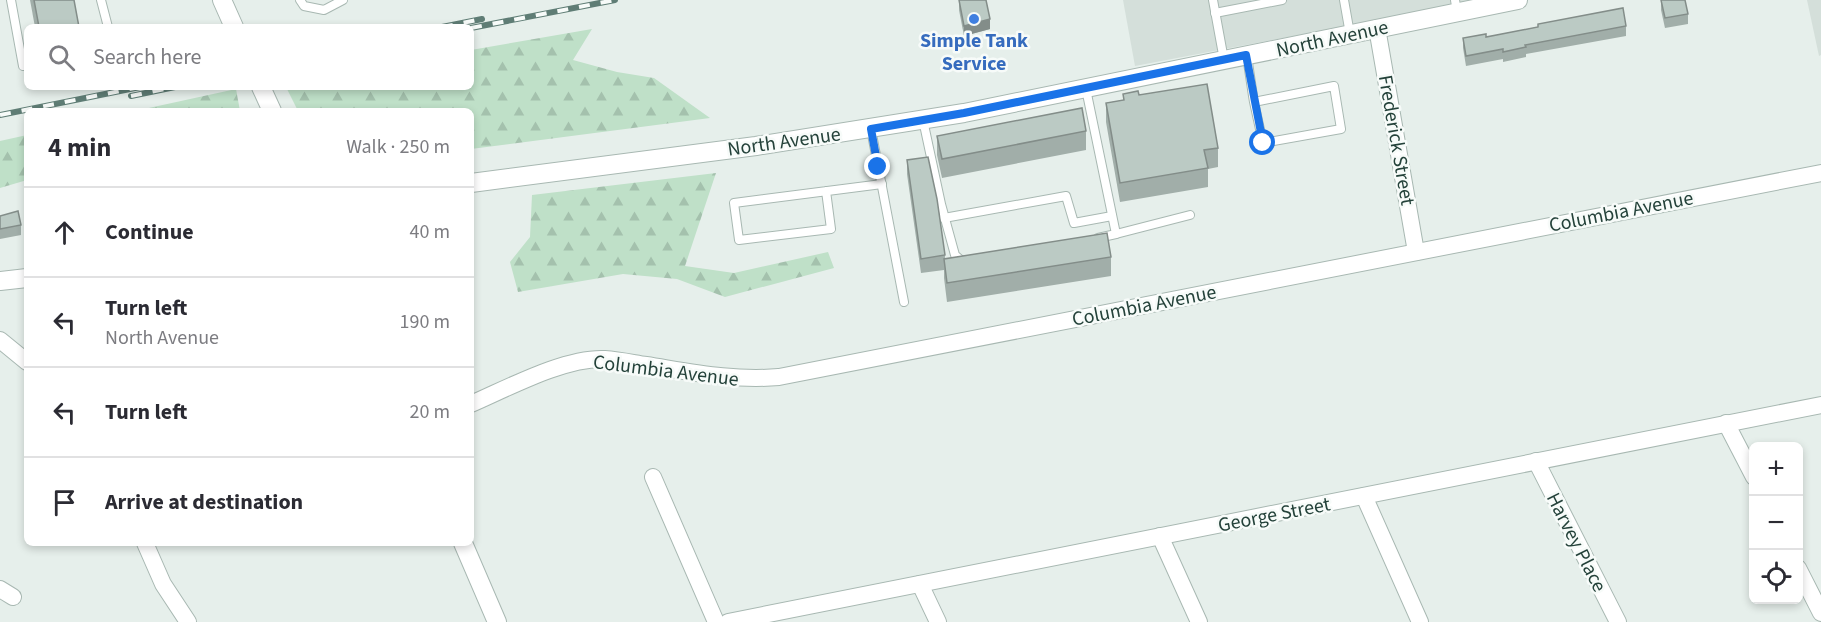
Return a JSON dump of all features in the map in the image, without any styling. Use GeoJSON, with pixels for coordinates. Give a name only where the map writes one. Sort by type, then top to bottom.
{"type":"FeatureCollection","features":[{"type":"Feature","properties":{"kind":"street"},"geometry":{"type":"LineString","coordinates":[[222,0],[233,24]]}},
{"type":"Feature","properties":{"kind":"street","name":"North Avenue"},"geometry":{"type":"LineString","coordinates":[[474,183],[923,120],[1350,34],[1456,6],[1518,0]]}},
{"type":"Feature","properties":{"kind":"street","name":"Frederick Street"},"geometry":{"type":"LineString","coordinates":[[1377,28],[1416,252]]}},
{"type":"Feature","properties":{"kind":"street"},"geometry":{"type":"LineString","coordinates":[[262,90],[271,108]]}},
{"type":"Feature","properties":{"kind":"street","name":"Columbia Avenue"},"geometry":{"type":"LineString","coordinates":[[474,403],[549,370],[583,360],[604,359],[750,380],[778,377],[1821,172]]}},
{"type":"Feature","properties":{"kind":"street"},"geometry":{"type":"LineString","coordinates":[[0,280],[24,278]]}},
{"type":"Feature","properties":{"kind":"street"},"geometry":{"type":"LineString","coordinates":[[0,340],[24,360]]}},
{"type":"Feature","properties":{"kind":"street","name":"George Street"},"geometry":{"type":"LineString","coordinates":[[728,622],[1821,405]]}},
{"type":"Feature","properties":{"kind":"street"},"geometry":{"type":"LineString","coordinates":[[1726,423],[1749,467]]}},
{"type":"Feature","properties":{"kind":"street","name":"Harvey Place"},"geometry":{"type":"LineString","coordinates":[[1536,461],[1618,622]]}},
{"type":"Feature","properties":{"kind":"street"},"geometry":{"type":"LineString","coordinates":[[653,477],[716,622]]}},
{"type":"Feature","properties":{"kind":"street"},"geometry":{"type":"LineString","coordinates":[[1364,496],[1420,622]]}},
{"type":"Feature","properties":{"kind":"street"},"geometry":{"type":"LineString","coordinates":[[1160,536],[1199,622]]}},
{"type":"Feature","properties":{"kind":"street"},"geometry":{"type":"LineString","coordinates":[[146,546],[163,584],[188,622]]}},
{"type":"Feature","properties":{"kind":"street"},"geometry":{"type":"LineString","coordinates":[[464,546],[497,622]]}},
{"type":"Feature","properties":{"kind":"street"},"geometry":{"type":"LineString","coordinates":[[1803,578],[1821,613]]}},
{"type":"Feature","properties":{"kind":"street"},"geometry":{"type":"LineString","coordinates":[[920,584],[938,622]]}},
{"type":"Feature","properties":{"kind":"lane"},"geometry":{"type":"LineString","coordinates":[[11,0],[24,60]]}},
{"type":"Feature","properties":{"kind":"lane"},"geometry":{"type":"LineString","coordinates":[[101,0],[107,24]]}},
{"type":"Feature","properties":{"kind":"lane"},"geometry":{"type":"LineString","coordinates":[[300,0],[304,6],[324,10],[343,0]]}},
{"type":"Feature","properties":{"kind":"lane"},"geometry":{"type":"LineString","coordinates":[[1213,0],[1224,60]]}},
{"type":"Feature","properties":{"kind":"lane"},"geometry":{"type":"LineString","coordinates":[[1215,13],[1282,0]]}},
{"type":"Feature","properties":{"kind":"lane"},"geometry":{"type":"LineString","coordinates":[[1344,0],[1350,34]]}},
{"type":"Feature","properties":{"kind":"lane"},"geometry":{"type":"LineString","coordinates":[[1246,55],[1254,102],[1263,143],[1341,129],[1335,86],[1254,102]]}},
{"type":"Feature","properties":{"kind":"lane"},"geometry":{"type":"LineString","coordinates":[[1085,88],[1116,234]]}},
{"type":"Feature","properties":{"kind":"lane"},"geometry":{"type":"LineString","coordinates":[[923,120],[955,255],[970,266]]}},
{"type":"Feature","properties":{"kind":"lane"},"geometry":{"type":"LineString","coordinates":[[871,129],[904,302]]}},
{"type":"Feature","properties":{"kind":"lane"},"geometry":{"type":"LineString","coordinates":[[825,191],[831,229],[739,240],[734,203],[825,191],[882,184]]}},
{"type":"Feature","properties":{"kind":"lane"},"geometry":{"type":"LineString","coordinates":[[945,218],[1066,196],[1074,223],[1112,216]]}},
{"type":"Feature","properties":{"kind":"lane"},"geometry":{"type":"LineString","coordinates":[[1093,239],[1190,215]]}},
{"type":"Feature","properties":{"kind":"shaded area"},"geometry":{"type":"Polygon","coordinates":[[[1123,0],[1484,0],[1135,66],[1123,0]]]}},
{"type":"Feature","properties":{"kind":"shaded area"},"geometry":{"type":"Polygon","coordinates":[[[1807,0],[1821,0],[1821,55],[1819,56],[1807,0]]]}},
{"type":"Feature","properties":{"kind":"green space"},"geometry":{"type":"Polygon","coordinates":[[[592,29],[573,60],[617,72],[654,78],[710,118],[474,149],[474,108],[296,108],[288,90],[474,90],[474,49],[592,29]]]}},
{"type":"Feature","properties":{"kind":"green space"},"geometry":{"type":"Polygon","coordinates":[[[236,90],[239,108],[149,108],[236,90]]]}},
{"type":"Feature","properties":{"kind":"green space"},"geometry":{"type":"Polygon","coordinates":[[[24,136],[24,181],[0,188],[0,141],[24,136]]]}},
{"type":"Feature","properties":{"kind":"green space"},"geometry":{"type":"Polygon","coordinates":[[[716,173],[685,266],[734,273],[828,252],[834,268],[725,297],[677,279],[623,274],[518,292],[510,262],[530,237],[532,195],[716,173]]]}},
{"type":"Feature","properties":{"kind":"building"},"geometry":{"type":"Polygon","coordinates":[[[34,0],[74,0],[78,24],[38,24],[34,0]]]}},
{"type":"Feature","properties":{"kind":"building"},"geometry":{"type":"Polygon","coordinates":[[[959,0],[986,0],[990,19],[964,26],[959,0]]]}},
{"type":"Feature","properties":{"kind":"building"},"geometry":{"type":"Polygon","coordinates":[[[1661,0],[1685,0],[1688,14],[1665,18],[1661,0]]]}},
{"type":"Feature","properties":{"kind":"building"},"geometry":{"type":"Polygon","coordinates":[[[1623,8],[1626,26],[1525,45],[1526,47],[1503,52],[1503,49],[1466,56],[1463,38],[1486,34],[1486,37],[1538,27],[1538,24],[1623,8]]]}},
{"type":"Feature","properties":{"kind":"building"},"geometry":{"type":"Polygon","coordinates":[[[1207,84],[1218,148],[1204,150],[1208,168],[1120,183],[1106,103],[1124,100],[1123,94],[1138,91],[1139,95],[1207,84]]]}},
{"type":"Feature","properties":{"kind":"building"},"geometry":{"type":"Polygon","coordinates":[[[1082,108],[1086,131],[942,159],[937,136],[1082,108]]]}},
{"type":"Feature","properties":{"kind":"building"},"geometry":{"type":"Polygon","coordinates":[[[928,157],[945,255],[921,259],[907,160],[928,157]]]}},
{"type":"Feature","properties":{"kind":"building"},"geometry":{"type":"Polygon","coordinates":[[[18,211],[21,225],[0,229],[0,216],[18,211]]]}},
{"type":"Feature","properties":{"kind":"building"},"geometry":{"type":"Polygon","coordinates":[[[1107,233],[1111,257],[947,283],[944,259],[1107,233]]]}},
{"type":"Feature","properties":{"kind":"railway"},"geometry":{"type":"LineString","coordinates":[[474,27],[615,0]]}},
{"type":"Feature","properties":{"kind":"railway"},"geometry":{"type":"LineString","coordinates":[[457,24],[482,19]]}},
{"type":"Feature","properties":{"kind":"railway"},"geometry":{"type":"LineString","coordinates":[[35,108],[125,90]]}},
{"type":"Feature","properties":{"kind":"railway"},"geometry":{"type":"LineString","coordinates":[[131,96],[160,90]]}},
{"type":"Feature","properties":{"kind":"railway"},"geometry":{"type":"LineString","coordinates":[[0,115],[24,110]]}},
{"type":"Feature","properties":{"kind":"place","name":"Simple Tank Service"},"geometry":{"type":"Point","coordinates":[974,19]}},
{"type":"Feature","properties":{"kind":"route"},"geometry":{"type":"LineString","coordinates":[[878,167],[871,129],[964,113],[1246,55],[1263,143]]}}]}
